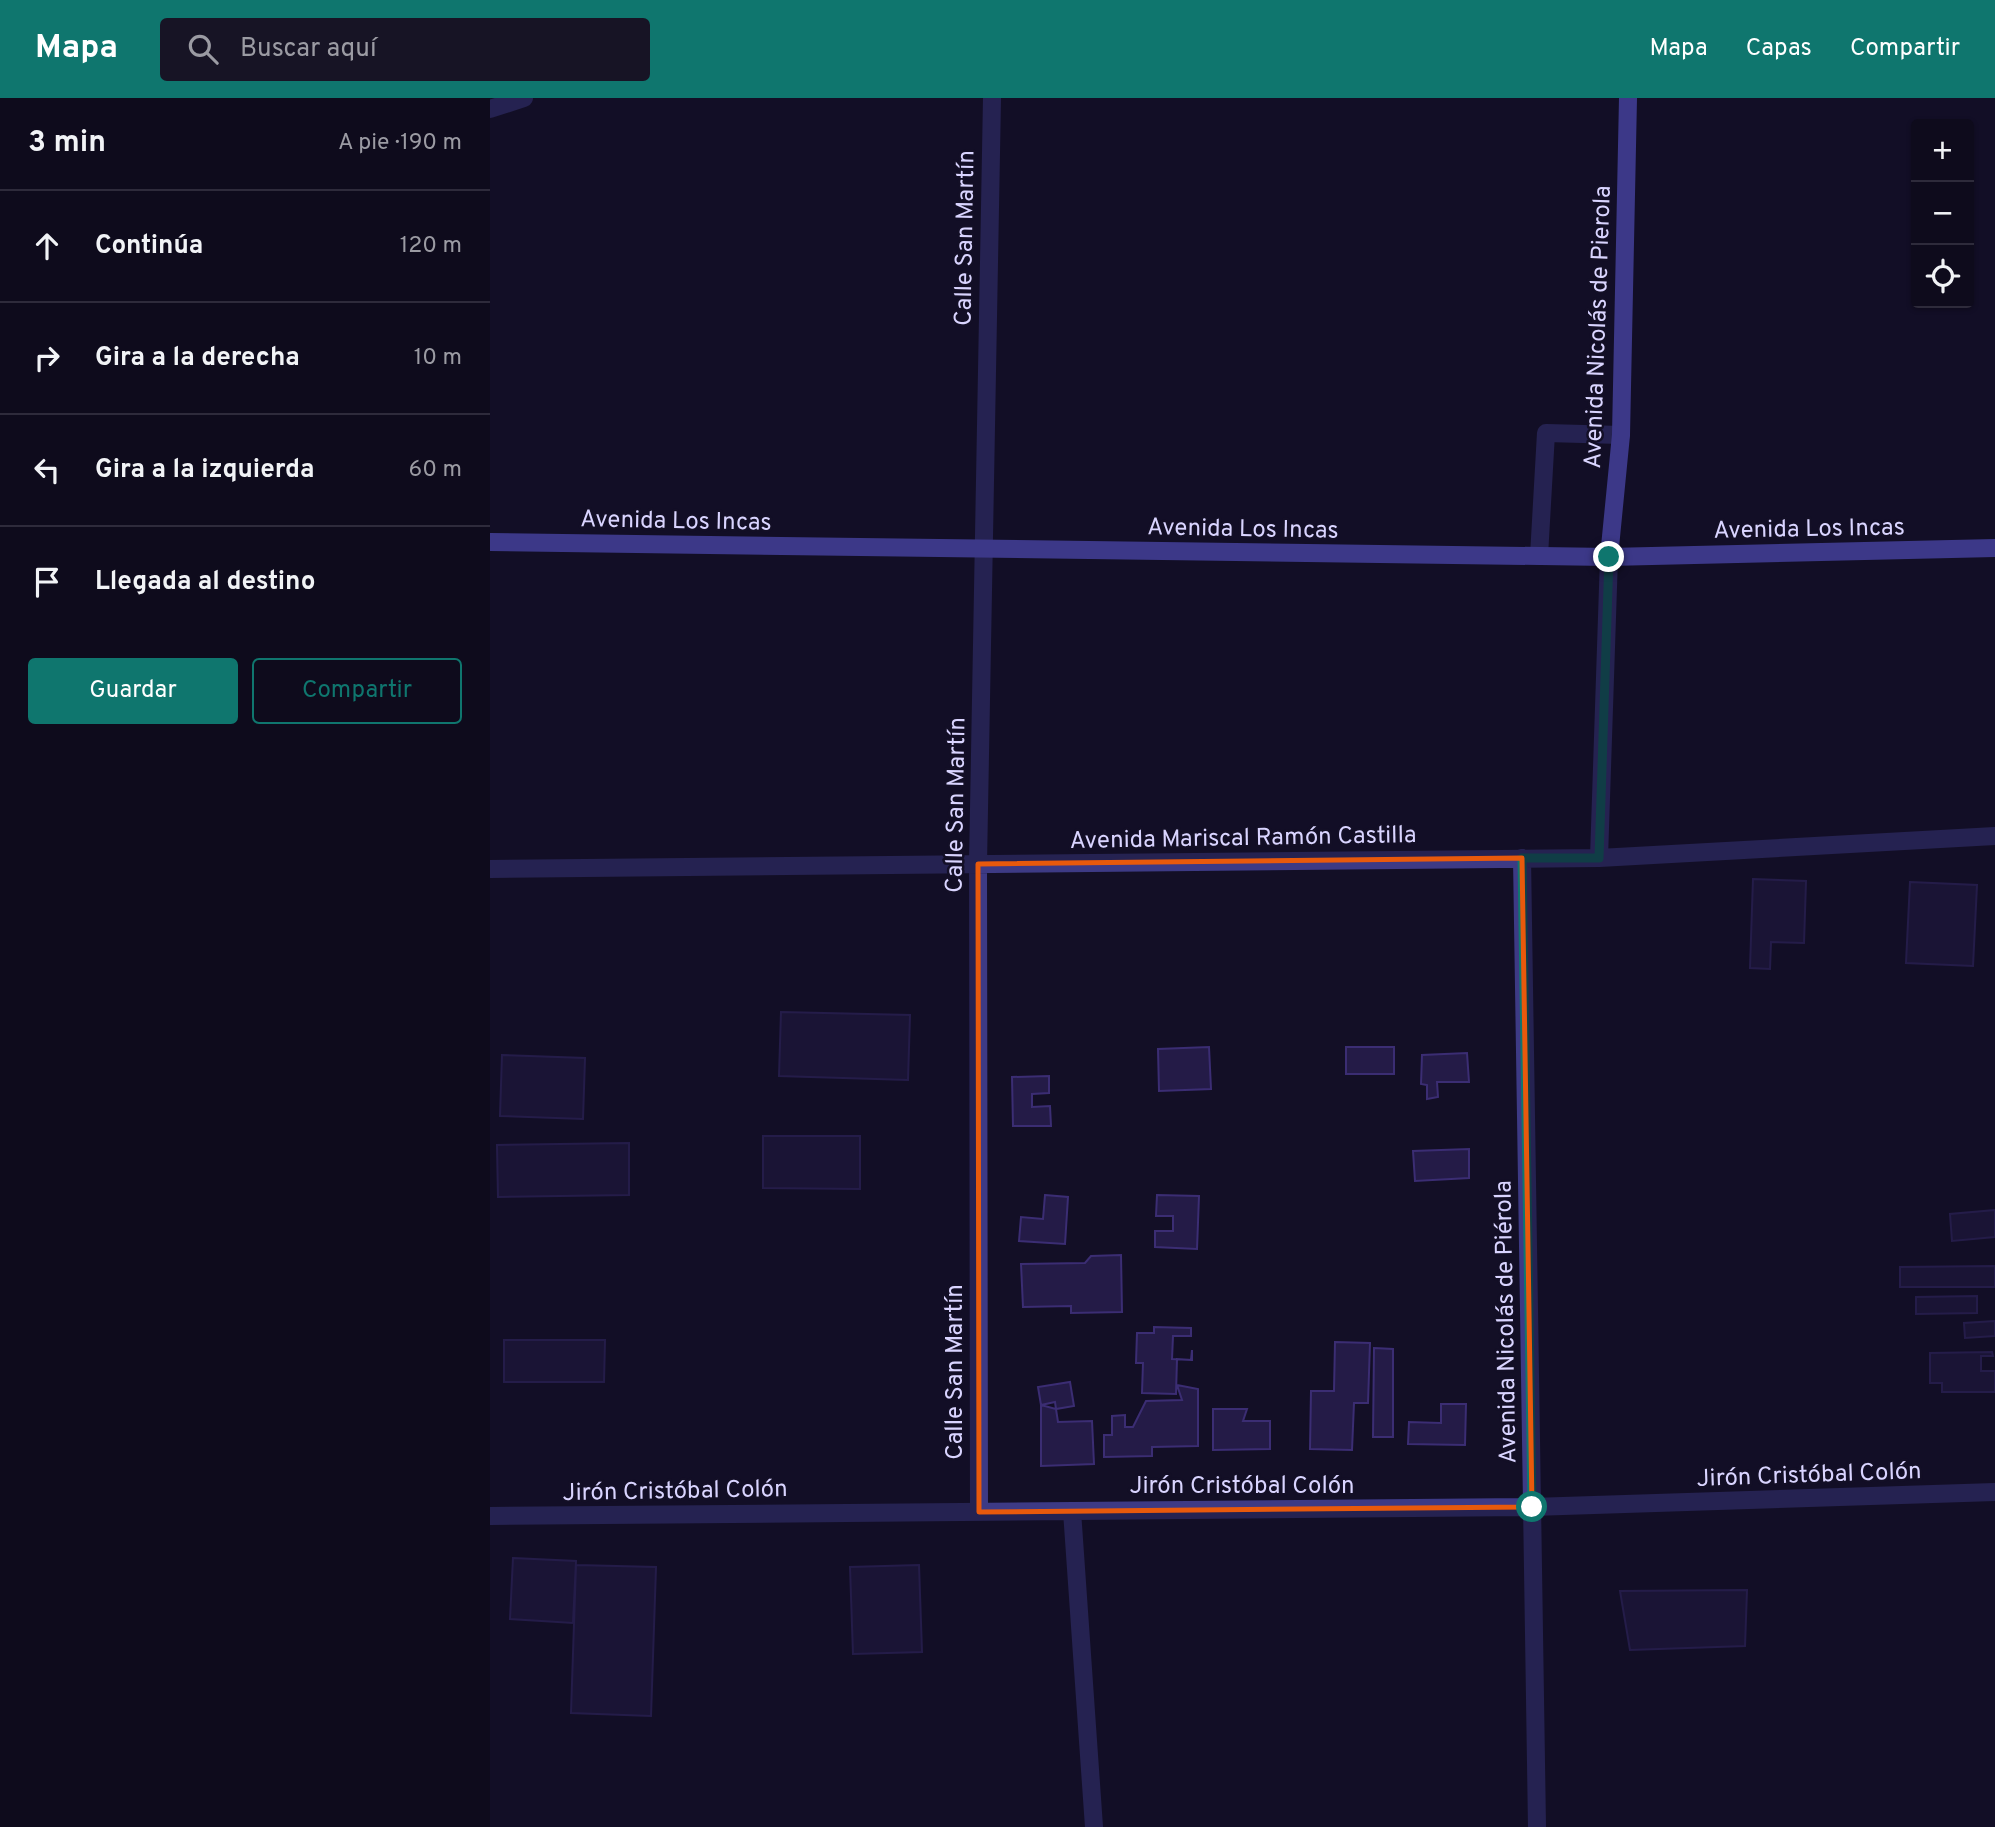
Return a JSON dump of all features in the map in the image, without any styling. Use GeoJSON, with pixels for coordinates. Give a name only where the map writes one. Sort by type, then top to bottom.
{"type":"FeatureCollection","features":[{"type":"Feature","properties":{"kind":"street"},"geometry":{"type":"LineString","coordinates":[[490,109],[524,98]]}},
{"type":"Feature","properties":{"kind":"street","name":"Calle San Martín"},"geometry":{"type":"LineString","coordinates":[[979,1512],[978,864],[992,98]]}},
{"type":"Feature","properties":{"kind":"street","name":"Avenida Nicolás de Pierola"},"geometry":{"type":"LineString","coordinates":[[1609,557],[1621,435],[1628,98]]}},
{"type":"Feature","properties":{"kind":"street"},"geometry":{"type":"LineString","coordinates":[[1539,556],[1546,433],[1621,435]]}},
{"type":"Feature","properties":{"kind":"street","name":"Avenida Los Incas"},"geometry":{"type":"LineString","coordinates":[[490,542],[1609,557],[1995,548]]}},
{"type":"Feature","properties":{"kind":"street"},"geometry":{"type":"LineString","coordinates":[[1599,858],[1609,557]]}},
{"type":"Feature","properties":{"kind":"street","name":"Avenida Mariscal Ramón Castilla"},"geometry":{"type":"LineString","coordinates":[[490,869],[1599,858],[1995,836]]}},
{"type":"Feature","properties":{"kind":"street","name":"Avenida Nicolás de Piérola"},"geometry":{"type":"LineString","coordinates":[[1522,858],[1537,1827]]}},
{"type":"Feature","properties":{"kind":"street","name":"Jirón Cristóbal Colón"},"geometry":{"type":"LineString","coordinates":[[490,1516],[1532,1507],[1995,1492]]}},
{"type":"Feature","properties":{"kind":"street"},"geometry":{"type":"LineString","coordinates":[[1072,1511],[1094,1827]]}},
{"type":"Feature","properties":{"kind":"highlighted area"},"geometry":{"type":"Polygon","coordinates":[[[1522,858],[1532,1507],[979,1512],[978,864],[1522,858]]]}},
{"type":"Feature","properties":{"kind":"building"},"geometry":{"type":"Polygon","coordinates":[[[1753,879],[1806,881],[1804,943],[1771,942],[1770,969],[1750,968],[1753,879]]]}},
{"type":"Feature","properties":{"kind":"building"},"geometry":{"type":"Polygon","coordinates":[[[1910,882],[1977,885],[1973,966],[1906,963],[1910,882]]]}},
{"type":"Feature","properties":{"kind":"building"},"geometry":{"type":"Polygon","coordinates":[[[781,1012],[910,1015],[908,1080],[779,1076],[781,1012]]]}},
{"type":"Feature","properties":{"kind":"building"},"geometry":{"type":"Polygon","coordinates":[[[1209,1047],[1211,1089],[1159,1091],[1158,1049],[1209,1047]]]}},
{"type":"Feature","properties":{"kind":"building"},"geometry":{"type":"Polygon","coordinates":[[[1346,1047],[1394,1047],[1394,1074],[1346,1074],[1346,1047]]]}},
{"type":"Feature","properties":{"kind":"building"},"geometry":{"type":"Polygon","coordinates":[[[1467,1053],[1469,1082],[1437,1082],[1438,1097],[1427,1099],[1427,1085],[1421,1084],[1422,1055],[1467,1053]]]}},
{"type":"Feature","properties":{"kind":"building"},"geometry":{"type":"Polygon","coordinates":[[[502,1055],[585,1058],[583,1119],[500,1116],[502,1055]]]}},
{"type":"Feature","properties":{"kind":"building"},"geometry":{"type":"Polygon","coordinates":[[[1049,1076],[1049,1093],[1032,1094],[1032,1107],[1050,1106],[1051,1126],[1013,1126],[1012,1077],[1049,1076]]]}},
{"type":"Feature","properties":{"kind":"building"},"geometry":{"type":"Polygon","coordinates":[[[763,1136],[860,1136],[860,1189],[763,1188],[763,1136]]]}},
{"type":"Feature","properties":{"kind":"building"},"geometry":{"type":"Polygon","coordinates":[[[629,1143],[629,1195],[498,1197],[497,1145],[629,1143]]]}},
{"type":"Feature","properties":{"kind":"building"},"geometry":{"type":"Polygon","coordinates":[[[1469,1149],[1469,1178],[1415,1181],[1413,1151],[1469,1149]]]}},
{"type":"Feature","properties":{"kind":"building"},"geometry":{"type":"Polygon","coordinates":[[[1045,1195],[1068,1197],[1065,1244],[1019,1241],[1021,1217],[1043,1219],[1045,1195]]]}},
{"type":"Feature","properties":{"kind":"building"},"geometry":{"type":"Polygon","coordinates":[[[1157,1195],[1199,1196],[1197,1249],[1155,1247],[1155,1231],[1173,1231],[1173,1216],[1156,1216],[1157,1195]]]}},
{"type":"Feature","properties":{"kind":"building"},"geometry":{"type":"Polygon","coordinates":[[[1995,1210],[1995,1237],[1952,1241],[1950,1214],[1995,1210]]]}},
{"type":"Feature","properties":{"kind":"building"},"geometry":{"type":"Polygon","coordinates":[[[1121,1255],[1122,1312],[1071,1313],[1071,1306],[1023,1307],[1021,1264],[1085,1263],[1091,1256],[1121,1255]]]}},
{"type":"Feature","properties":{"kind":"building"},"geometry":{"type":"Polygon","coordinates":[[[1995,1266],[1995,1287],[1900,1287],[1900,1267],[1995,1266]]]}},
{"type":"Feature","properties":{"kind":"building"},"geometry":{"type":"Polygon","coordinates":[[[1977,1296],[1977,1313],[1916,1314],[1916,1297],[1977,1296]]]}},
{"type":"Feature","properties":{"kind":"building"},"geometry":{"type":"Polygon","coordinates":[[[1995,1321],[1995,1336],[1965,1338],[1964,1323],[1995,1321]]]}},
{"type":"Feature","properties":{"kind":"building"},"geometry":{"type":"Polygon","coordinates":[[[1154,1327],[1191,1328],[1191,1336],[1173,1336],[1172,1359],[1177,1359],[1176,1394],[1142,1393],[1143,1363],[1136,1363],[1137,1333],[1154,1333],[1154,1327]]]}},
{"type":"Feature","properties":{"kind":"building"},"geometry":{"type":"Polygon","coordinates":[[[504,1340],[605,1340],[604,1382],[504,1382],[504,1340]]]}},
{"type":"Feature","properties":{"kind":"building"},"geometry":{"type":"Polygon","coordinates":[[[1335,1342],[1370,1343],[1368,1403],[1354,1403],[1352,1450],[1310,1449],[1311,1391],[1334,1391],[1335,1342]]]}},
{"type":"Feature","properties":{"kind":"building"},"geometry":{"type":"Polygon","coordinates":[[[1374,1348],[1393,1349],[1393,1437],[1373,1437],[1374,1348]]]}},
{"type":"Feature","properties":{"kind":"building"},"geometry":{"type":"Polygon","coordinates":[[[1992,1352],[1993,1356],[1981,1356],[1981,1371],[1995,1371],[1995,1392],[1942,1392],[1942,1383],[1930,1383],[1930,1353],[1992,1352]]]}},
{"type":"Feature","properties":{"kind":"building"},"geometry":{"type":"Polygon","coordinates":[[[1070,1382],[1074,1406],[1056,1409],[1055,1402],[1041,1405],[1038,1387],[1070,1382]]]}},
{"type":"Feature","properties":{"kind":"building"},"geometry":{"type":"Polygon","coordinates":[[[1177,1385],[1198,1389],[1198,1446],[1152,1447],[1152,1456],[1104,1457],[1104,1435],[1112,1435],[1112,1416],[1125,1415],[1125,1427],[1133,1427],[1146,1401],[1182,1400],[1177,1385]]]}},
{"type":"Feature","properties":{"kind":"building"},"geometry":{"type":"Polygon","coordinates":[[[1441,1404],[1466,1404],[1465,1445],[1408,1444],[1409,1422],[1441,1423],[1441,1404]]]}},
{"type":"Feature","properties":{"kind":"building"},"geometry":{"type":"Polygon","coordinates":[[[1041,1405],[1056,1409],[1058,1422],[1092,1421],[1094,1464],[1041,1466],[1041,1405]]]}},
{"type":"Feature","properties":{"kind":"building"},"geometry":{"type":"Polygon","coordinates":[[[1213,1409],[1247,1409],[1243,1421],[1270,1421],[1270,1449],[1213,1450],[1213,1409]]]}},
{"type":"Feature","properties":{"kind":"building"},"geometry":{"type":"Polygon","coordinates":[[[513,1558],[576,1561],[573,1623],[510,1619],[513,1558]]]}},
{"type":"Feature","properties":{"kind":"building"},"geometry":{"type":"Polygon","coordinates":[[[576,1565],[656,1567],[651,1716],[571,1713],[576,1565]]]}},
{"type":"Feature","properties":{"kind":"building"},"geometry":{"type":"Polygon","coordinates":[[[919,1565],[922,1652],[853,1654],[850,1567],[919,1565]]]}},
{"type":"Feature","properties":{"kind":"building"},"geometry":{"type":"Polygon","coordinates":[[[1747,1590],[1745,1646],[1630,1650],[1620,1591],[1747,1590]]]}},
{"type":"Feature","properties":{"kind":"route"},"geometry":{"type":"LineString","coordinates":[[1532,1507],[1522,858],[1599,858],[1609,557]]}}]}
